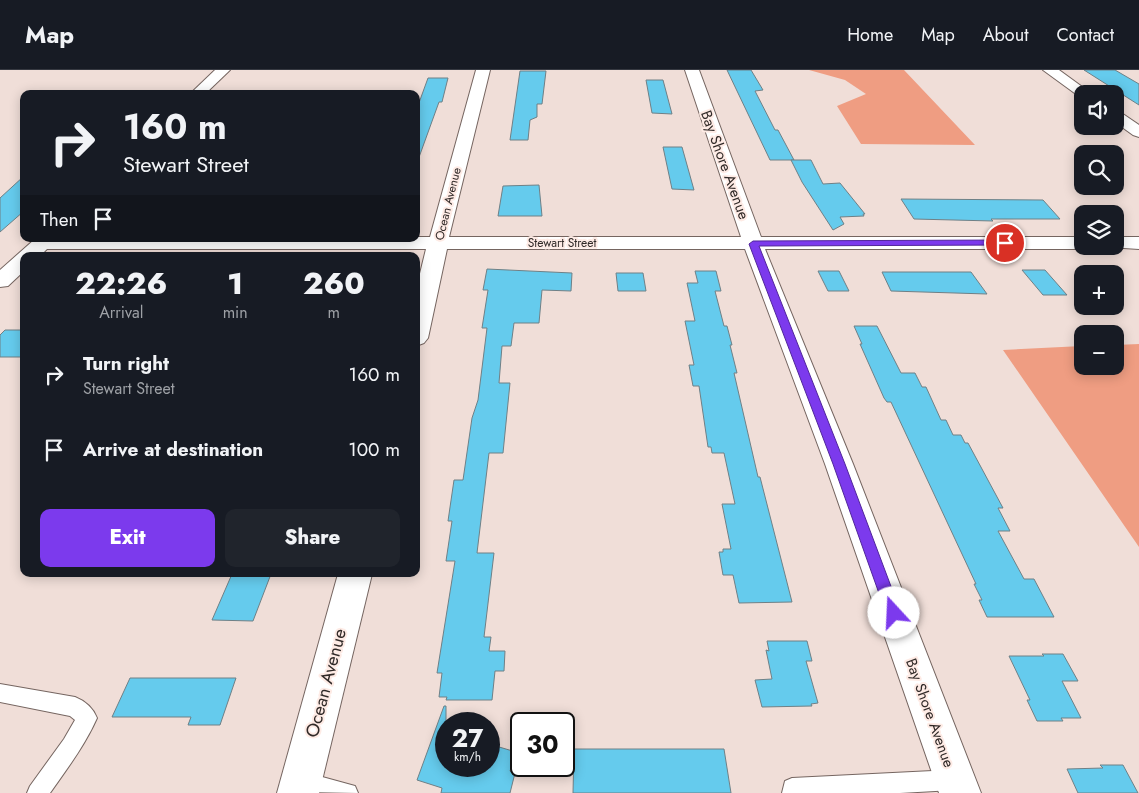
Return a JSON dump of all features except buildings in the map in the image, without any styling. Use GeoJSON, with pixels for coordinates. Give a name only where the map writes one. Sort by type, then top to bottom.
{"type":"FeatureCollection","features":[{"type":"Feature","properties":{"kind":"street"},"geometry":{"type":"LineString","coordinates":[[201,90],[223,70]]}},
{"type":"Feature","properties":{"kind":"street","name":"Ocean Avenue"},"geometry":{"type":"LineString","coordinates":[[420,321],[483,70]]}},
{"type":"Feature","properties":{"kind":"street","name":"Bay Shore Avenue"},"geometry":{"type":"LineString","coordinates":[[692,70],[753,244],[839,464],[957,787]]}},
{"type":"Feature","properties":{"kind":"street"},"geometry":{"type":"LineString","coordinates":[[1050,70],[1074,87]]}},
{"type":"Feature","properties":{"kind":"street"},"geometry":{"type":"LineString","coordinates":[[1124,121],[1139,132]]}},
{"type":"Feature","properties":{"kind":"street"},"geometry":{"type":"LineString","coordinates":[[1124,243],[1139,242]]}},
{"type":"Feature","properties":{"kind":"street","name":"Stewart Street"},"geometry":{"type":"LineString","coordinates":[[39,246],[438,243],[1074,243]]}},
{"type":"Feature","properties":{"kind":"street"},"geometry":{"type":"LineString","coordinates":[[0,281],[20,264]]}},
{"type":"Feature","properties":{"kind":"street","name":"Ocean Avenue"},"geometry":{"type":"LineString","coordinates":[[299,787],[354,577]]}},
{"type":"Feature","properties":{"kind":"lane"},"geometry":{"type":"LineString","coordinates":[[0,693],[75,707],[87,718],[71,746],[37,793]]}},
{"type":"Feature","properties":{"kind":"lane"},"geometry":{"type":"LineString","coordinates":[[299,787],[348,793]]}},
{"type":"Feature","properties":{"kind":"lane"},"geometry":{"type":"LineString","coordinates":[[792,793],[792,788],[957,787]]}},
{"type":"Feature","properties":{"kind":"shaded area"},"geometry":{"type":"Polygon","coordinates":[[[809,70],[904,70],[975,145],[861,144],[837,106],[866,94],[845,80],[809,70]]]}},
{"type":"Feature","properties":{"kind":"shaded area"},"geometry":{"type":"Polygon","coordinates":[[[1139,344],[1139,547],[1003,350],[1074,346],[1074,375],[1124,375],[1124,345],[1139,344]]]}},
{"type":"Feature","properties":{"kind":"route"},"geometry":{"type":"LineString","coordinates":[[894,613],[839,464],[753,244],[1005,243]]}}]}
